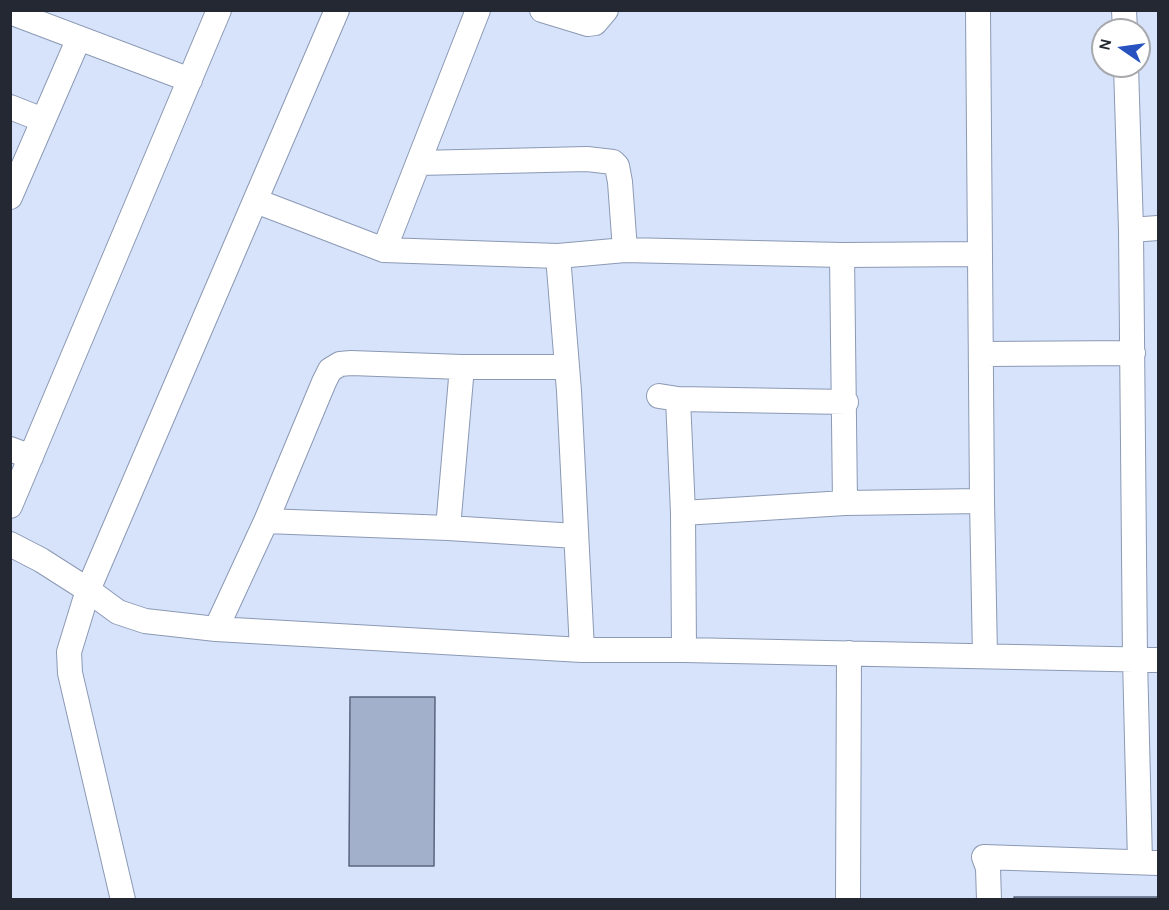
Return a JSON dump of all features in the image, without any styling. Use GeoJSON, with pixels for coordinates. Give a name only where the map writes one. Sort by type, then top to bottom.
{"type":"FeatureCollection","features":[{"type":"Feature","properties":{"kind":"street"},"geometry":{"type":"LineString","coordinates":[[10,506],[21,453],[190,80],[219,10]]}},
{"type":"Feature","properties":{"kind":"street"},"geometry":{"type":"LineString","coordinates":[[123,900],[70,673],[69,652],[88,590],[337,10]]}},
{"type":"Feature","properties":{"kind":"street"},"geometry":{"type":"LineString","coordinates":[[384,250],[478,10]]}},
{"type":"Feature","properties":{"kind":"street"},"geometry":{"type":"LineString","coordinates":[[542,10],[588,24],[595,23],[606,10]]}},
{"type":"Feature","properties":{"kind":"street"},"geometry":{"type":"LineString","coordinates":[[978,10],[985,656]]}},
{"type":"Feature","properties":{"kind":"street"},"geometry":{"type":"LineString","coordinates":[[10,12],[190,80]]}},
{"type":"Feature","properties":{"kind":"street"},"geometry":{"type":"LineString","coordinates":[[10,197],[79,38]]}},
{"type":"Feature","properties":{"kind":"street"},"geometry":{"type":"LineString","coordinates":[[989,900],[988,868],[984,857],[1149,863],[1147,659],[1133,353],[1126,78]]}},
{"type":"Feature","properties":{"kind":"street"},"geometry":{"type":"LineString","coordinates":[[10,107],[43,120]]}},
{"type":"Feature","properties":{"kind":"street"},"geometry":{"type":"LineString","coordinates":[[419,163],[587,159],[613,162],[617,166],[620,182],[625,250]]}},
{"type":"Feature","properties":{"kind":"street"},"geometry":{"type":"LineString","coordinates":[[256,201],[384,250],[558,256],[625,250],[842,255],[980,254]]}},
{"type":"Feature","properties":{"kind":"street"},"geometry":{"type":"LineString","coordinates":[[1131,230],[1158,228]]}},
{"type":"Feature","properties":{"kind":"street"},"geometry":{"type":"LineString","coordinates":[[842,255],[846,402],[845,503]]}},
{"type":"Feature","properties":{"kind":"street"},"geometry":{"type":"LineString","coordinates":[[558,256],[569,391],[582,650]]}},
{"type":"Feature","properties":{"kind":"street"},"geometry":{"type":"LineString","coordinates":[[982,354],[1133,353]]}},
{"type":"Feature","properties":{"kind":"street"},"geometry":{"type":"LineString","coordinates":[[216,629],[266,521],[330,370],[340,364],[351,363],[462,367],[566,367]]}},
{"type":"Feature","properties":{"kind":"street"},"geometry":{"type":"LineString","coordinates":[[448,528],[462,367]]}},
{"type":"Feature","properties":{"kind":"street"},"geometry":{"type":"LineString","coordinates":[[684,650],[683,513],[669,398],[846,402]]}},
{"type":"Feature","properties":{"kind":"street"},"geometry":{"type":"LineString","coordinates":[[683,513],[845,503],[982,501]]}},
{"type":"Feature","properties":{"kind":"street"},"geometry":{"type":"LineString","coordinates":[[266,521],[448,528],[576,536]]}},
{"type":"Feature","properties":{"kind":"street"},"geometry":{"type":"LineString","coordinates":[[10,544],[41,560],[118,612],[145,621],[216,629],[582,650],[1147,659]]}},
{"type":"Feature","properties":{"kind":"street"},"geometry":{"type":"LineString","coordinates":[[849,653],[849,900]]}},
{"type":"Feature","properties":{"kind":"building"},"geometry":{"type":"Polygon","coordinates":[[[350,697],[435,697],[434,866],[349,866],[350,697]]]}},
{"type":"Feature","properties":{"kind":"building"},"geometry":{"type":"Polygon","coordinates":[[[1014,897],[1158,897],[1158,900],[1014,900],[1014,897]]]}}]}
